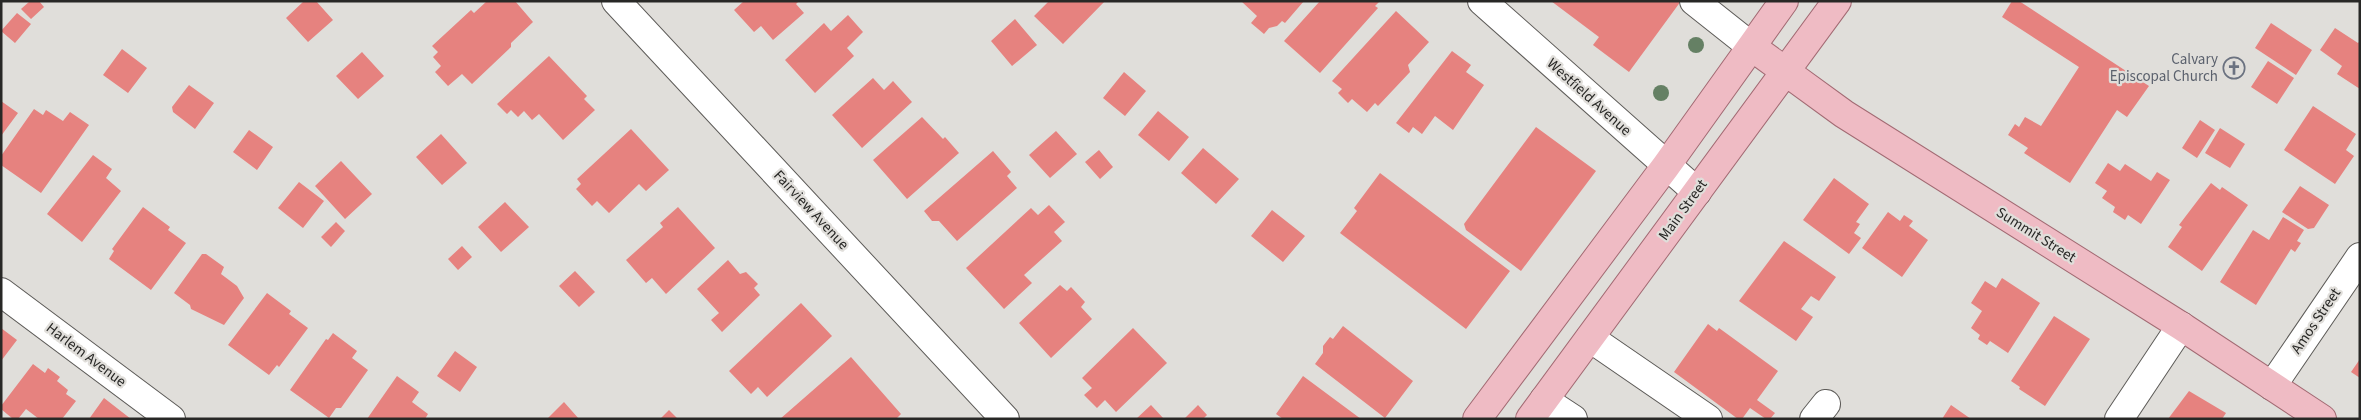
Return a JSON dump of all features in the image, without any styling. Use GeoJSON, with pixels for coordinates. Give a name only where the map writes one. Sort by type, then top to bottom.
{"type":"FeatureCollection","features":[{"type":"Feature","properties":{"kind":"main road"},"geometry":{"type":"LineString","coordinates":[[1477,419],[1666,166],[1784,1]]}},
{"type":"Feature","properties":{"kind":"main road","name":"Main Street"},"geometry":{"type":"LineString","coordinates":[[1537,410],[1837,1]]}},
{"type":"Feature","properties":{"kind":"main road","name":"Summit Street"},"geometry":{"type":"LineString","coordinates":[[1752,47],[1844,114],[2181,326],[2322,419]]}},
{"type":"Feature","properties":{"kind":"street","name":"Fairview Avenue"},"geometry":{"type":"LineString","coordinates":[[616,1],[1005,419]]}},
{"type":"Feature","properties":{"kind":"street","name":"Westfield Avenue"},"geometry":{"type":"LineString","coordinates":[[1482,1],[1697,192]]}},
{"type":"Feature","properties":{"kind":"street"},"geometry":{"type":"LineString","coordinates":[[1694,1],[1752,47]]}},
{"type":"Feature","properties":{"kind":"street","name":"Amos Street"},"geometry":{"type":"LineString","coordinates":[[2272,386],[2360,257]]}},
{"type":"Feature","properties":{"kind":"street","name":"Harlem Avenue"},"geometry":{"type":"LineString","coordinates":[[1,292],[171,419]]}},
{"type":"Feature","properties":{"kind":"street"},"geometry":{"type":"LineString","coordinates":[[2119,419],[2181,326]]}},
{"type":"Feature","properties":{"kind":"street"},"geometry":{"type":"LineString","coordinates":[[1590,338],[1708,419]]}},
{"type":"Feature","properties":{"kind":"street"},"geometry":{"type":"LineString","coordinates":[[1537,410],[1573,419]]}},
{"type":"Feature","properties":{"kind":"building"},"geometry":{"type":"Polygon","coordinates":[[[30,1],[39,1],[44,7],[31,19],[21,9],[30,1]]]}},
{"type":"Feature","properties":{"kind":"building"},"geometry":{"type":"Polygon","coordinates":[[[304,1],[316,1],[333,20],[308,42],[286,18],[304,1]]]}},
{"type":"Feature","properties":{"kind":"building"},"geometry":{"type":"Polygon","coordinates":[[[487,1],[515,1],[533,22],[511,43],[511,47],[472,84],[462,74],[448,86],[435,72],[441,66],[433,57],[438,52],[432,46],[471,10],[474,13],[487,1]]]}},
{"type":"Feature","properties":{"kind":"building"},"geometry":{"type":"Polygon","coordinates":[[[744,1],[799,1],[796,4],[804,13],[773,40],[761,26],[754,32],[734,10],[744,1]]]}},
{"type":"Feature","properties":{"kind":"building"},"geometry":{"type":"Polygon","coordinates":[[[1049,1],[1105,1],[1063,44],[1034,16],[1049,1]]]}},
{"type":"Feature","properties":{"kind":"building"},"geometry":{"type":"Polygon","coordinates":[[[1241,1],[1304,1],[1285,23],[1282,21],[1277,26],[1269,28],[1264,34],[1251,23],[1257,16],[1241,1]]]}},
{"type":"Feature","properties":{"kind":"building"},"geometry":{"type":"Polygon","coordinates":[[[1320,1],[1380,1],[1375,6],[1378,8],[1320,73],[1284,41],[1320,1]]]}},
{"type":"Feature","properties":{"kind":"building"},"geometry":{"type":"Polygon","coordinates":[[[1551,1],[1681,1],[1629,72],[1593,45],[1599,37],[1551,1]]]}},
{"type":"Feature","properties":{"kind":"building"},"geometry":{"type":"Polygon","coordinates":[[[2012,1],[2019,1],[2149,86],[2127,117],[2117,110],[2070,183],[2024,153],[2028,148],[2008,135],[2015,124],[2019,127],[2025,117],[2041,126],[2079,67],[2002,17],[2012,1]]]}},
{"type":"Feature","properties":{"kind":"building"},"geometry":{"type":"Polygon","coordinates":[[[1396,11],[1429,42],[1408,65],[1410,72],[1378,106],[1375,103],[1367,112],[1352,99],[1348,103],[1338,93],[1342,89],[1332,81],[1396,11]]]}},
{"type":"Feature","properties":{"kind":"building"},"geometry":{"type":"Polygon","coordinates":[[[17,13],[31,24],[15,43],[1,31],[17,13]]]}},
{"type":"Feature","properties":{"kind":"building"},"geometry":{"type":"Polygon","coordinates":[[[848,15],[863,32],[847,48],[854,56],[815,93],[785,60],[824,23],[831,31],[848,15]]]}},
{"type":"Feature","properties":{"kind":"building"},"geometry":{"type":"Polygon","coordinates":[[[1015,19],[1037,45],[1012,66],[991,41],[1015,19]]]}},
{"type":"Feature","properties":{"kind":"building"},"geometry":{"type":"Polygon","coordinates":[[[2271,23],[2312,50],[2296,75],[2255,48],[2271,23]]]}},
{"type":"Feature","properties":{"kind":"building"},"geometry":{"type":"Polygon","coordinates":[[[2335,28],[2358,43],[2360,41],[2360,89],[2337,74],[2342,66],[2320,50],[2335,28]]]}},
{"type":"Feature","properties":{"kind":"building"},"geometry":{"type":"Polygon","coordinates":[[[122,49],[147,68],[128,93],[103,75],[122,49]]]}},
{"type":"Feature","properties":{"kind":"building"},"geometry":{"type":"Polygon","coordinates":[[[1452,51],[1471,65],[1466,72],[1484,85],[1453,130],[1435,116],[1422,134],[1413,127],[1409,133],[1396,123],[1452,51]]]}},
{"type":"Feature","properties":{"kind":"building"},"geometry":{"type":"Polygon","coordinates":[[[362,52],[384,76],[358,99],[336,76],[362,52]]]}},
{"type":"Feature","properties":{"kind":"building"},"geometry":{"type":"Polygon","coordinates":[[[549,56],[587,96],[584,99],[595,110],[563,140],[539,114],[532,120],[524,111],[518,117],[511,110],[507,114],[497,104],[549,56]]]}},
{"type":"Feature","properties":{"kind":"building"},"geometry":{"type":"Polygon","coordinates":[[[2268,61],[2294,78],[2277,104],[2251,87],[2268,61]]]}},
{"type":"Feature","properties":{"kind":"building"},"geometry":{"type":"Polygon","coordinates":[[[1124,72],[1146,91],[1125,116],[1103,98],[1124,72]]]}},
{"type":"Feature","properties":{"kind":"building"},"geometry":{"type":"Polygon","coordinates":[[[873,78],[884,90],[893,81],[912,102],[862,148],[832,115],[873,78]]]}},
{"type":"Feature","properties":{"kind":"building"},"geometry":{"type":"Polygon","coordinates":[[[189,85],[214,103],[195,129],[173,112],[172,107],[189,85]]]}},
{"type":"Feature","properties":{"kind":"building"},"geometry":{"type":"Polygon","coordinates":[[[1,101],[18,113],[1,136],[1,101]]]}},
{"type":"Feature","properties":{"kind":"building"},"geometry":{"type":"Polygon","coordinates":[[[2313,106],[2356,134],[2346,150],[2354,156],[2335,184],[2284,150],[2313,106]]]}},
{"type":"Feature","properties":{"kind":"building"},"geometry":{"type":"Polygon","coordinates":[[[34,109],[43,115],[46,110],[63,121],[70,112],[89,125],[41,193],[1,165],[1,156],[34,109]]]}},
{"type":"Feature","properties":{"kind":"building"},"geometry":{"type":"Polygon","coordinates":[[[1158,111],[1189,137],[1169,161],[1138,135],[1158,111]]]}},
{"type":"Feature","properties":{"kind":"building"},"geometry":{"type":"Polygon","coordinates":[[[922,117],[943,139],[945,137],[959,153],[907,199],[873,160],[922,117]]]}},
{"type":"Feature","properties":{"kind":"building"},"geometry":{"type":"Polygon","coordinates":[[[2200,120],[2215,130],[2197,158],[2182,148],[2200,120]]]}},
{"type":"Feature","properties":{"kind":"building"},"geometry":{"type":"Polygon","coordinates":[[[1536,127],[1596,171],[1521,271],[1466,230],[1464,224],[1536,127]]]}},
{"type":"Feature","properties":{"kind":"building"},"geometry":{"type":"Polygon","coordinates":[[[2220,128],[2245,144],[2230,168],[2205,153],[2220,128]]]}},
{"type":"Feature","properties":{"kind":"building"},"geometry":{"type":"Polygon","coordinates":[[[631,129],[669,170],[646,191],[639,184],[609,213],[597,201],[592,206],[576,189],[581,184],[577,179],[631,129]]]}},
{"type":"Feature","properties":{"kind":"building"},"geometry":{"type":"Polygon","coordinates":[[[249,130],[273,147],[257,170],[233,152],[249,130]]]}},
{"type":"Feature","properties":{"kind":"building"},"geometry":{"type":"Polygon","coordinates":[[[1056,131],[1077,154],[1050,178],[1029,155],[1056,131]]]}},
{"type":"Feature","properties":{"kind":"building"},"geometry":{"type":"Polygon","coordinates":[[[441,134],[467,163],[442,185],[416,157],[441,134]]]}},
{"type":"Feature","properties":{"kind":"building"},"geometry":{"type":"Polygon","coordinates":[[[1203,148],[1239,179],[1216,204],[1181,173],[1203,148]]]}},
{"type":"Feature","properties":{"kind":"building"},"geometry":{"type":"Polygon","coordinates":[[[1099,150],[1113,167],[1100,179],[1085,162],[1099,150]]]}},
{"type":"Feature","properties":{"kind":"building"},"geometry":{"type":"Polygon","coordinates":[[[993,151],[1011,172],[1007,176],[1017,188],[957,241],[939,221],[932,221],[924,211],[993,151]]]}},
{"type":"Feature","properties":{"kind":"building"},"geometry":{"type":"Polygon","coordinates":[[[93,155],[112,169],[106,178],[121,191],[82,242],[47,214],[93,155]]]}},
{"type":"Feature","properties":{"kind":"building"},"geometry":{"type":"Polygon","coordinates":[[[341,161],[372,194],[345,219],[315,186],[341,161]]]}},
{"type":"Feature","properties":{"kind":"building"},"geometry":{"type":"Polygon","coordinates":[[[2108,163],[2120,171],[2125,164],[2151,181],[2157,172],[2170,180],[2141,224],[2128,215],[2125,220],[2113,212],[2115,207],[2102,198],[2107,191],[2095,183],[2108,163]]]}},
{"type":"Feature","properties":{"kind":"building"},"geometry":{"type":"Polygon","coordinates":[[[1380,173],[1510,271],[1466,329],[1340,233],[1357,211],[1354,208],[1380,173]]]}},
{"type":"Feature","properties":{"kind":"building"},"geometry":{"type":"Polygon","coordinates":[[[1834,178],[1869,204],[1856,222],[1860,224],[1854,233],[1861,238],[1849,254],[1803,220],[1834,178]]]}},
{"type":"Feature","properties":{"kind":"building"},"geometry":{"type":"Polygon","coordinates":[[[299,182],[324,201],[303,228],[278,208],[299,182]]]}},
{"type":"Feature","properties":{"kind":"building"},"geometry":{"type":"Polygon","coordinates":[[[2211,183],[2220,190],[2222,187],[2248,205],[2202,271],[2168,247],[2182,227],[2179,225],[2211,183]]]}},
{"type":"Feature","properties":{"kind":"building"},"geometry":{"type":"Polygon","coordinates":[[[2300,186],[2329,205],[2314,228],[2308,229],[2282,212],[2300,186]]]}},
{"type":"Feature","properties":{"kind":"building"},"geometry":{"type":"Polygon","coordinates":[[[505,202],[529,227],[501,252],[478,227],[505,202]]]}},
{"type":"Feature","properties":{"kind":"building"},"geometry":{"type":"Polygon","coordinates":[[[1049,205],[1065,222],[1054,232],[1062,241],[1024,275],[1032,283],[1004,309],[966,268],[1031,208],[1038,215],[1049,205]]]}},
{"type":"Feature","properties":{"kind":"building"},"geometry":{"type":"Polygon","coordinates":[[[143,207],[170,227],[168,230],[186,243],[151,290],[109,259],[114,251],[112,249],[143,207]]]}},
{"type":"Feature","properties":{"kind":"building"},"geometry":{"type":"Polygon","coordinates":[[[678,207],[715,248],[666,294],[652,278],[646,283],[626,260],[663,227],[660,223],[678,207]]]}},
{"type":"Feature","properties":{"kind":"building"},"geometry":{"type":"Polygon","coordinates":[[[1272,210],[1305,236],[1283,262],[1251,236],[1272,210]]]}},
{"type":"Feature","properties":{"kind":"building"},"geometry":{"type":"Polygon","coordinates":[[[1888,212],[1900,221],[1904,215],[1913,221],[1909,226],[1928,240],[1902,277],[1862,248],[1888,212]]]}},
{"type":"Feature","properties":{"kind":"building"},"geometry":{"type":"Polygon","coordinates":[[[2283,217],[2304,230],[2297,241],[2301,243],[2295,252],[2291,249],[2256,305],[2220,282],[2253,230],[2269,240],[2283,217]]]}},
{"type":"Feature","properties":{"kind":"building"},"geometry":{"type":"Polygon","coordinates":[[[336,222],[345,231],[331,247],[321,237],[336,222]]]}},
{"type":"Feature","properties":{"kind":"building"},"geometry":{"type":"Polygon","coordinates":[[[1784,241],[1836,277],[1819,301],[1811,296],[1801,309],[1813,317],[1796,341],[1739,301],[1784,241]]]}},
{"type":"Feature","properties":{"kind":"building"},"geometry":{"type":"Polygon","coordinates":[[[462,246],[472,257],[458,270],[448,259],[462,246]]]}},
{"type":"Feature","properties":{"kind":"building"},"geometry":{"type":"Polygon","coordinates":[[[202,254],[206,254],[224,267],[221,274],[237,286],[244,298],[224,325],[191,309],[190,305],[174,293],[202,254]]]}},
{"type":"Feature","properties":{"kind":"building"},"geometry":{"type":"Polygon","coordinates":[[[728,260],[740,274],[746,272],[758,284],[754,288],[760,295],[722,332],[711,320],[719,313],[697,289],[728,260]]]}},
{"type":"Feature","properties":{"kind":"building"},"geometry":{"type":"Polygon","coordinates":[[[575,271],[595,292],[579,307],[559,286],[575,271]]]}},
{"type":"Feature","properties":{"kind":"building"},"geometry":{"type":"Polygon","coordinates":[[[2002,278],[2040,303],[2008,353],[1990,341],[1987,345],[1978,339],[1980,335],[1971,328],[1982,311],[1971,303],[1985,281],[1996,288],[2002,278]]]}},
{"type":"Feature","properties":{"kind":"building"},"geometry":{"type":"Polygon","coordinates":[[[1060,285],[1067,291],[1071,287],[1085,302],[1081,307],[1092,319],[1051,358],[1019,323],[1060,285]]]}},
{"type":"Feature","properties":{"kind":"building"},"geometry":{"type":"Polygon","coordinates":[[[267,293],[291,311],[289,314],[308,328],[279,367],[277,365],[269,375],[228,345],[267,293]]]}},
{"type":"Feature","properties":{"kind":"building"},"geometry":{"type":"Polygon","coordinates":[[[801,303],[832,336],[767,397],[758,387],[751,394],[729,371],[801,303]]]}},
{"type":"Feature","properties":{"kind":"building"},"geometry":{"type":"Polygon","coordinates":[[[2054,316],[2090,339],[2045,406],[2019,389],[2020,387],[2011,381],[2054,316]]]}},
{"type":"Feature","properties":{"kind":"building"},"geometry":{"type":"Polygon","coordinates":[[[1708,324],[1717,331],[1719,328],[1778,371],[1757,400],[1775,413],[1770,419],[1766,419],[1750,408],[1742,419],[1738,419],[1674,372],[1708,324]]]}},
{"type":"Feature","properties":{"kind":"building"},"geometry":{"type":"Polygon","coordinates":[[[1343,326],[1413,381],[1385,418],[1315,364],[1323,353],[1323,346],[1330,337],[1333,339],[1343,326]]]}},
{"type":"Feature","properties":{"kind":"building"},"geometry":{"type":"Polygon","coordinates":[[[1,328],[17,340],[1,361],[1,328]]]}},
{"type":"Feature","properties":{"kind":"building"},"geometry":{"type":"Polygon","coordinates":[[[1133,328],[1167,363],[1116,412],[1105,400],[1097,408],[1084,395],[1092,388],[1082,378],[1133,328]]]}},
{"type":"Feature","properties":{"kind":"building"},"geometry":{"type":"Polygon","coordinates":[[[333,333],[357,351],[352,358],[368,370],[341,408],[336,408],[329,418],[290,390],[326,339],[328,340],[333,333]]]}},
{"type":"Feature","properties":{"kind":"building"},"geometry":{"type":"Polygon","coordinates":[[[455,351],[477,367],[460,392],[437,376],[455,351]]]}},
{"type":"Feature","properties":{"kind":"building"},"geometry":{"type":"Polygon","coordinates":[[[851,357],[901,414],[896,419],[780,419],[851,357]]]}},
{"type":"Feature","properties":{"kind":"building"},"geometry":{"type":"Polygon","coordinates":[[[2360,359],[2360,378],[2351,372],[2360,359]]]}},
{"type":"Feature","properties":{"kind":"building"},"geometry":{"type":"Polygon","coordinates":[[[33,364],[45,373],[48,368],[60,377],[57,381],[68,390],[66,394],[76,401],[62,419],[39,419],[26,409],[18,419],[13,419],[1,409],[1,406],[33,364]]]}},
{"type":"Feature","properties":{"kind":"building"},"geometry":{"type":"Polygon","coordinates":[[[397,376],[419,392],[412,402],[428,414],[425,419],[367,419],[397,376]]]}},
{"type":"Feature","properties":{"kind":"building"},"geometry":{"type":"Polygon","coordinates":[[[1303,376],[1361,419],[1283,419],[1276,414],[1303,376]]]}},
{"type":"Feature","properties":{"kind":"building"},"geometry":{"type":"Polygon","coordinates":[[[2189,391],[2226,413],[2222,419],[2168,419],[2189,391]]]}},
{"type":"Feature","properties":{"kind":"building"},"geometry":{"type":"Polygon","coordinates":[[[104,398],[131,419],[89,419],[104,398]]]}},
{"type":"Feature","properties":{"kind":"building"},"geometry":{"type":"Polygon","coordinates":[[[564,402],[579,419],[547,419],[564,402]]]}},
{"type":"Feature","properties":{"kind":"building"},"geometry":{"type":"Polygon","coordinates":[[[1151,405],[1164,419],[1136,419],[1151,405]]]}},
{"type":"Feature","properties":{"kind":"building"},"geometry":{"type":"Polygon","coordinates":[[[1198,405],[1207,415],[1203,419],[1184,419],[1198,405]]]}},
{"type":"Feature","properties":{"kind":"building"},"geometry":{"type":"Polygon","coordinates":[[[1951,405],[1971,419],[1942,419],[1951,405]]]}},
{"type":"Feature","properties":{"kind":"building"},"geometry":{"type":"Polygon","coordinates":[[[669,410],[678,419],[660,419],[669,410]]]}},
{"type":"Feature","properties":{"kind":"place","name":"Calvary Episcopal Church"},"geometry":{"type":"Point","coordinates":[2234,68]}}]}
